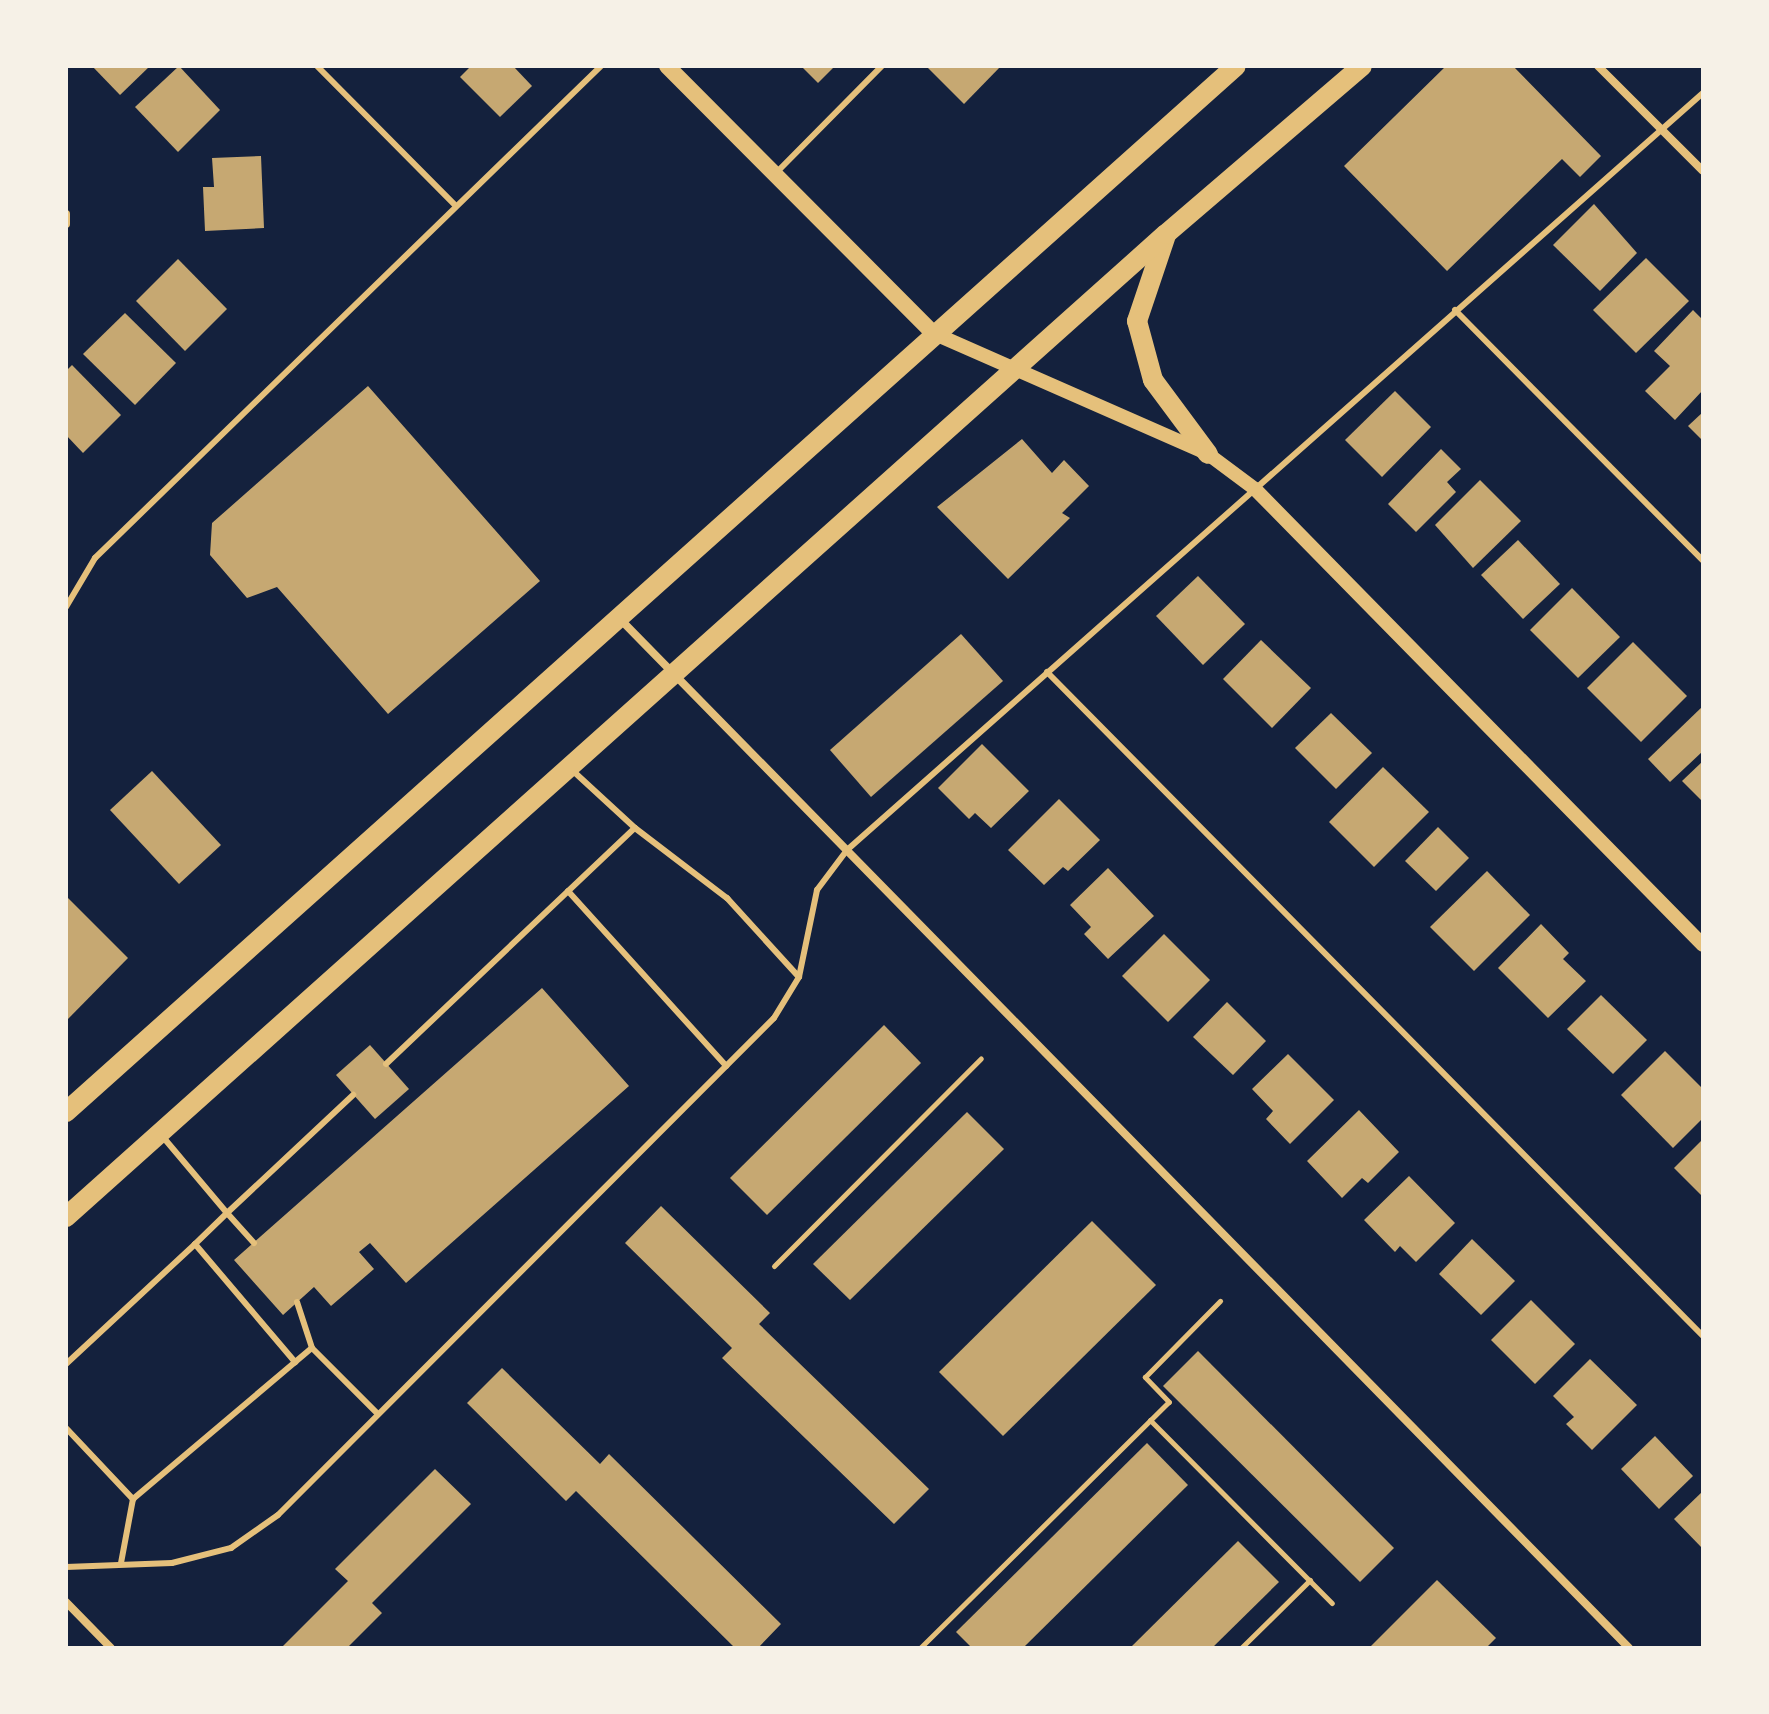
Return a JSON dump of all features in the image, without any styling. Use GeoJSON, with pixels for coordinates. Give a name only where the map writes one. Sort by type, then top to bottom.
{"type":"FeatureCollection","features":[{"type":"Feature","properties":{"kind":"main road"},"geometry":{"type":"LineString","coordinates":[[667,66],[933,333]]}},
{"type":"Feature","properties":{"kind":"main road"},"geometry":{"type":"LineString","coordinates":[[66,1112],[620,619],[933,333],[1236,66]]}},
{"type":"Feature","properties":{"kind":"main road"},"geometry":{"type":"LineString","coordinates":[[66,1217],[1166,234],[1362,66]]}},
{"type":"Feature","properties":{"kind":"main road"},"geometry":{"type":"LineString","coordinates":[[1166,234],[1137,321],[1153,380],[1208,454]]}},
{"type":"Feature","properties":{"kind":"street"},"geometry":{"type":"LineString","coordinates":[[1598,66],[1703,171]]}},
{"type":"Feature","properties":{"kind":"street"},"geometry":{"type":"LineString","coordinates":[[66,214],[66,224]]}},
{"type":"Feature","properties":{"kind":"street"},"geometry":{"type":"LineString","coordinates":[[933,333],[1208,454],[1255,489],[1703,945]]}},
{"type":"Feature","properties":{"kind":"street"},"geometry":{"type":"LineString","coordinates":[[620,619],[1629,1648]]}},
{"type":"Feature","properties":{"kind":"street"},"geometry":{"type":"LineString","coordinates":[[66,1602],[111,1648]]}},
{"type":"Feature","properties":{"kind":"lane"},"geometry":{"type":"LineString","coordinates":[[317,66],[456,206]]}},
{"type":"Feature","properties":{"kind":"lane"},"geometry":{"type":"LineString","coordinates":[[66,607],[95,558],[601,66]]}},
{"type":"Feature","properties":{"kind":"lane"},"geometry":{"type":"LineString","coordinates":[[774,174],[882,66]]}},
{"type":"Feature","properties":{"kind":"lane"},"geometry":{"type":"LineString","coordinates":[[66,1567],[172,1563],[231,1548],[278,1515],[774,1018],[799,977],[817,890],[847,850],[1703,93]]}},
{"type":"Feature","properties":{"kind":"lane"},"geometry":{"type":"LineString","coordinates":[[1455,310],[1703,561]]}},
{"type":"Feature","properties":{"kind":"lane"},"geometry":{"type":"LineString","coordinates":[[1047,672],[1703,1336]]}},
{"type":"Feature","properties":{"kind":"lane"},"geometry":{"type":"LineString","coordinates":[[570,767],[635,828],[727,898],[799,977]]}},
{"type":"Feature","properties":{"kind":"lane"},"geometry":{"type":"LineString","coordinates":[[386,1064],[635,828]]}},
{"type":"Feature","properties":{"kind":"lane"},"geometry":{"type":"LineString","coordinates":[[568,891],[726,1066]]}},
{"type":"Feature","properties":{"kind":"lane"},"geometry":{"type":"LineString","coordinates":[[66,1364],[353,1095]]}},
{"type":"Feature","properties":{"kind":"lane"},"geometry":{"type":"LineString","coordinates":[[160,1133],[254,1243]]}},
{"type":"Feature","properties":{"kind":"lane"},"geometry":{"type":"LineString","coordinates":[[195,1244],[295,1362]]}},
{"type":"Feature","properties":{"kind":"lane"},"geometry":{"type":"LineString","coordinates":[[297,1302],[312,1348],[378,1414]]}},
{"type":"Feature","properties":{"kind":"lane"},"geometry":{"type":"LineString","coordinates":[[121,1563],[133,1499],[312,1348]]}},
{"type":"Feature","properties":{"kind":"lane"},"geometry":{"type":"LineString","coordinates":[[66,1428],[133,1499]]}},
{"type":"Feature","properties":{"kind":"path"},"geometry":{"type":"LineString","coordinates":[[774,1266],[981,1058]]}},
{"type":"Feature","properties":{"kind":"path"},"geometry":{"type":"LineString","coordinates":[[920,1648],[1169,1402],[1145,1377],[1220,1301]]}},
{"type":"Feature","properties":{"kind":"path"},"geometry":{"type":"LineString","coordinates":[[1150,1420],[1332,1603]]}},
{"type":"Feature","properties":{"kind":"path"},"geometry":{"type":"LineString","coordinates":[[1241,1648],[1310,1580]]}},
{"type":"Feature","properties":{"kind":"building"},"geometry":{"type":"Polygon","coordinates":[[[92,66],[150,66],[120,95],[92,66]]]}},
{"type":"Feature","properties":{"kind":"building"},"geometry":{"type":"Polygon","coordinates":[[[179,66],[220,110],[178,152],[135,107],[179,66]]]}},
{"type":"Feature","properties":{"kind":"building"},"geometry":{"type":"Polygon","coordinates":[[[471,66],[513,66],[532,86],[500,117],[460,77],[471,66]]]}},
{"type":"Feature","properties":{"kind":"building"},"geometry":{"type":"Polygon","coordinates":[[[801,66],[835,66],[818,83],[801,66]]]}},
{"type":"Feature","properties":{"kind":"building"},"geometry":{"type":"Polygon","coordinates":[[[926,66],[1001,66],[964,104],[926,66]]]}},
{"type":"Feature","properties":{"kind":"building"},"geometry":{"type":"Polygon","coordinates":[[[1446,66],[1513,66],[1601,156],[1580,177],[1562,159],[1447,271],[1344,166],[1446,66]]]}},
{"type":"Feature","properties":{"kind":"building"},"geometry":{"type":"Polygon","coordinates":[[[261,156],[264,228],[205,231],[203,187],[214,187],[212,158],[261,156]]]}},
{"type":"Feature","properties":{"kind":"building"},"geometry":{"type":"Polygon","coordinates":[[[1594,204],[1637,253],[1600,291],[1553,245],[1594,204]]]}},
{"type":"Feature","properties":{"kind":"building"},"geometry":{"type":"Polygon","coordinates":[[[1646,258],[1689,301],[1636,353],[1593,310],[1646,258]]]}},
{"type":"Feature","properties":{"kind":"building"},"geometry":{"type":"Polygon","coordinates":[[[178,259],[227,309],[185,351],[136,301],[178,259]]]}},
{"type":"Feature","properties":{"kind":"building"},"geometry":{"type":"Polygon","coordinates":[[[1693,310],[1703,320],[1703,390],[1675,420],[1645,391],[1670,366],[1654,351],[1693,310]]]}},
{"type":"Feature","properties":{"kind":"building"},"geometry":{"type":"Polygon","coordinates":[[[125,313],[176,363],[135,405],[83,354],[125,313]]]}},
{"type":"Feature","properties":{"kind":"building"},"geometry":{"type":"Polygon","coordinates":[[[72,365],[121,415],[83,453],[66,435],[66,371],[72,365]]]}},
{"type":"Feature","properties":{"kind":"building"},"geometry":{"type":"Polygon","coordinates":[[[368,386],[540,581],[388,714],[277,587],[247,598],[210,555],[212,523],[368,386]]]}},
{"type":"Feature","properties":{"kind":"building"},"geometry":{"type":"Polygon","coordinates":[[[1395,391],[1431,427],[1382,477],[1345,440],[1395,391]]]}},
{"type":"Feature","properties":{"kind":"building"},"geometry":{"type":"Polygon","coordinates":[[[1703,412],[1703,441],[1688,426],[1703,412]]]}},
{"type":"Feature","properties":{"kind":"building"},"geometry":{"type":"Polygon","coordinates":[[[1022,439],[1052,473],[1064,460],[1089,486],[1062,513],[1070,518],[1008,579],[937,507],[1022,439]]]}},
{"type":"Feature","properties":{"kind":"building"},"geometry":{"type":"Polygon","coordinates":[[[1441,449],[1461,469],[1447,482],[1456,492],[1416,532],[1388,504],[1441,449]]]}},
{"type":"Feature","properties":{"kind":"building"},"geometry":{"type":"Polygon","coordinates":[[[1480,480],[1521,521],[1473,568],[1435,525],[1480,480]]]}},
{"type":"Feature","properties":{"kind":"building"},"geometry":{"type":"Polygon","coordinates":[[[1518,540],[1560,584],[1523,619],[1481,575],[1518,540]]]}},
{"type":"Feature","properties":{"kind":"building"},"geometry":{"type":"Polygon","coordinates":[[[1198,576],[1245,624],[1203,665],[1156,616],[1198,576]]]}},
{"type":"Feature","properties":{"kind":"building"},"geometry":{"type":"Polygon","coordinates":[[[1572,588],[1620,637],[1578,678],[1530,630],[1572,588]]]}},
{"type":"Feature","properties":{"kind":"building"},"geometry":{"type":"Polygon","coordinates":[[[961,634],[1003,681],[871,797],[830,750],[961,634]]]}},
{"type":"Feature","properties":{"kind":"building"},"geometry":{"type":"Polygon","coordinates":[[[1261,640],[1311,688],[1272,728],[1223,679],[1261,640]]]}},
{"type":"Feature","properties":{"kind":"building"},"geometry":{"type":"Polygon","coordinates":[[[1633,642],[1687,696],[1641,742],[1587,688],[1633,642]]]}},
{"type":"Feature","properties":{"kind":"building"},"geometry":{"type":"Polygon","coordinates":[[[1703,706],[1703,751],[1670,782],[1648,759],[1703,706]]]}},
{"type":"Feature","properties":{"kind":"building"},"geometry":{"type":"Polygon","coordinates":[[[1331,713],[1372,753],[1336,789],[1295,748],[1331,713]]]}},
{"type":"Feature","properties":{"kind":"building"},"geometry":{"type":"Polygon","coordinates":[[[982,744],[1029,791],[991,828],[975,813],[969,819],[938,788],[982,744]]]}},
{"type":"Feature","properties":{"kind":"building"},"geometry":{"type":"Polygon","coordinates":[[[1703,761],[1703,802],[1682,781],[1703,761]]]}},
{"type":"Feature","properties":{"kind":"building"},"geometry":{"type":"Polygon","coordinates":[[[1383,767],[1429,812],[1374,867],[1329,822],[1383,767]]]}},
{"type":"Feature","properties":{"kind":"building"},"geometry":{"type":"Polygon","coordinates":[[[152,771],[221,845],[179,884],[110,810],[152,771]]]}},
{"type":"Feature","properties":{"kind":"building"},"geometry":{"type":"Polygon","coordinates":[[[1059,799],[1100,840],[1068,871],[1063,867],[1044,885],[1008,850],[1059,799]]]}},
{"type":"Feature","properties":{"kind":"building"},"geometry":{"type":"Polygon","coordinates":[[[1438,827],[1469,858],[1436,891],[1405,861],[1438,827]]]}},
{"type":"Feature","properties":{"kind":"building"},"geometry":{"type":"Polygon","coordinates":[[[1108,868],[1154,916],[1108,959],[1084,934],[1091,927],[1070,905],[1108,868]]]}},
{"type":"Feature","properties":{"kind":"building"},"geometry":{"type":"Polygon","coordinates":[[[1487,871],[1530,915],[1474,971],[1430,927],[1487,871]]]}},
{"type":"Feature","properties":{"kind":"building"},"geometry":{"type":"Polygon","coordinates":[[[66,896],[128,958],[68,1019],[66,1018],[66,896]]]}},
{"type":"Feature","properties":{"kind":"building"},"geometry":{"type":"Polygon","coordinates":[[[1541,924],[1569,953],[1563,959],[1586,981],[1548,1018],[1498,968],[1541,924]]]}},
{"type":"Feature","properties":{"kind":"building"},"geometry":{"type":"Polygon","coordinates":[[[1164,934],[1210,980],[1168,1022],[1122,976],[1164,934]]]}},
{"type":"Feature","properties":{"kind":"building"},"geometry":{"type":"Polygon","coordinates":[[[542,988],[629,1086],[406,1283],[370,1243],[359,1252],[374,1269],[331,1306],[314,1287],[283,1315],[234,1260],[542,988]]]}},
{"type":"Feature","properties":{"kind":"building"},"geometry":{"type":"Polygon","coordinates":[[[1601,995],[1647,1040],[1613,1074],[1567,1029],[1601,995]]]}},
{"type":"Feature","properties":{"kind":"building"},"geometry":{"type":"Polygon","coordinates":[[[1227,1002],[1266,1041],[1233,1075],[1193,1037],[1227,1002]]]}},
{"type":"Feature","properties":{"kind":"building"},"geometry":{"type":"Polygon","coordinates":[[[884,1025],[921,1063],[767,1215],[730,1178],[884,1025]]]}},
{"type":"Feature","properties":{"kind":"building"},"geometry":{"type":"Polygon","coordinates":[[[370,1045],[409,1089],[375,1119],[336,1075],[370,1045]]]}},
{"type":"Feature","properties":{"kind":"building"},"geometry":{"type":"Polygon","coordinates":[[[1665,1051],[1703,1089],[1703,1118],[1673,1148],[1621,1095],[1665,1051]]]}},
{"type":"Feature","properties":{"kind":"building"},"geometry":{"type":"Polygon","coordinates":[[[1288,1054],[1334,1100],[1290,1144],[1266,1119],[1273,1111],[1252,1089],[1288,1054]]]}},
{"type":"Feature","properties":{"kind":"building"},"geometry":{"type":"Polygon","coordinates":[[[1359,1110],[1399,1152],[1368,1183],[1362,1178],[1342,1198],[1307,1161],[1359,1110]]]}},
{"type":"Feature","properties":{"kind":"building"},"geometry":{"type":"Polygon","coordinates":[[[967,1112],[1004,1149],[850,1300],[813,1264],[967,1112]]]}},
{"type":"Feature","properties":{"kind":"building"},"geometry":{"type":"Polygon","coordinates":[[[1703,1139],[1703,1197],[1674,1168],[1703,1139]]]}},
{"type":"Feature","properties":{"kind":"building"},"geometry":{"type":"Polygon","coordinates":[[[1409,1176],[1455,1223],[1416,1262],[1400,1246],[1395,1252],[1364,1220],[1409,1176]]]}},
{"type":"Feature","properties":{"kind":"building"},"geometry":{"type":"Polygon","coordinates":[[[661,1206],[770,1313],[759,1324],[929,1489],[894,1524],[722,1358],[732,1348],[625,1243],[661,1206]]]}},
{"type":"Feature","properties":{"kind":"building"},"geometry":{"type":"Polygon","coordinates":[[[1092,1221],[1156,1285],[1003,1436],[939,1372],[1092,1221]]]}},
{"type":"Feature","properties":{"kind":"building"},"geometry":{"type":"Polygon","coordinates":[[[1472,1239],[1515,1281],[1481,1315],[1439,1274],[1472,1239]]]}},
{"type":"Feature","properties":{"kind":"building"},"geometry":{"type":"Polygon","coordinates":[[[1531,1300],[1575,1344],[1535,1384],[1491,1340],[1531,1300]]]}},
{"type":"Feature","properties":{"kind":"building"},"geometry":{"type":"Polygon","coordinates":[[[1198,1351],[1394,1548],[1360,1582],[1163,1386],[1198,1351]]]}},
{"type":"Feature","properties":{"kind":"building"},"geometry":{"type":"Polygon","coordinates":[[[1590,1359],[1637,1405],[1592,1450],[1566,1424],[1574,1417],[1553,1396],[1590,1359]]]}},
{"type":"Feature","properties":{"kind":"building"},"geometry":{"type":"Polygon","coordinates":[[[502,1368],[600,1464],[609,1454],[781,1624],[758,1648],[735,1648],[576,1491],[566,1501],[467,1403],[502,1368]]]}},
{"type":"Feature","properties":{"kind":"building"},"geometry":{"type":"Polygon","coordinates":[[[1655,1436],[1693,1476],[1659,1509],[1621,1469],[1655,1436]]]}},
{"type":"Feature","properties":{"kind":"building"},"geometry":{"type":"Polygon","coordinates":[[[1147,1443],[1188,1485],[1023,1648],[972,1648],[956,1632],[1147,1443]]]}},
{"type":"Feature","properties":{"kind":"building"},"geometry":{"type":"Polygon","coordinates":[[[435,1469],[471,1504],[372,1603],[382,1613],[347,1648],[281,1648],[348,1581],[335,1569],[435,1469]]]}},
{"type":"Feature","properties":{"kind":"building"},"geometry":{"type":"Polygon","coordinates":[[[1703,1491],[1703,1549],[1674,1519],[1703,1491]]]}},
{"type":"Feature","properties":{"kind":"building"},"geometry":{"type":"Polygon","coordinates":[[[1238,1541],[1279,1582],[1212,1648],[1130,1648],[1238,1541]]]}},
{"type":"Feature","properties":{"kind":"building"},"geometry":{"type":"Polygon","coordinates":[[[1437,1580],[1496,1638],[1486,1648],[1369,1648],[1437,1580]]]}}]}
